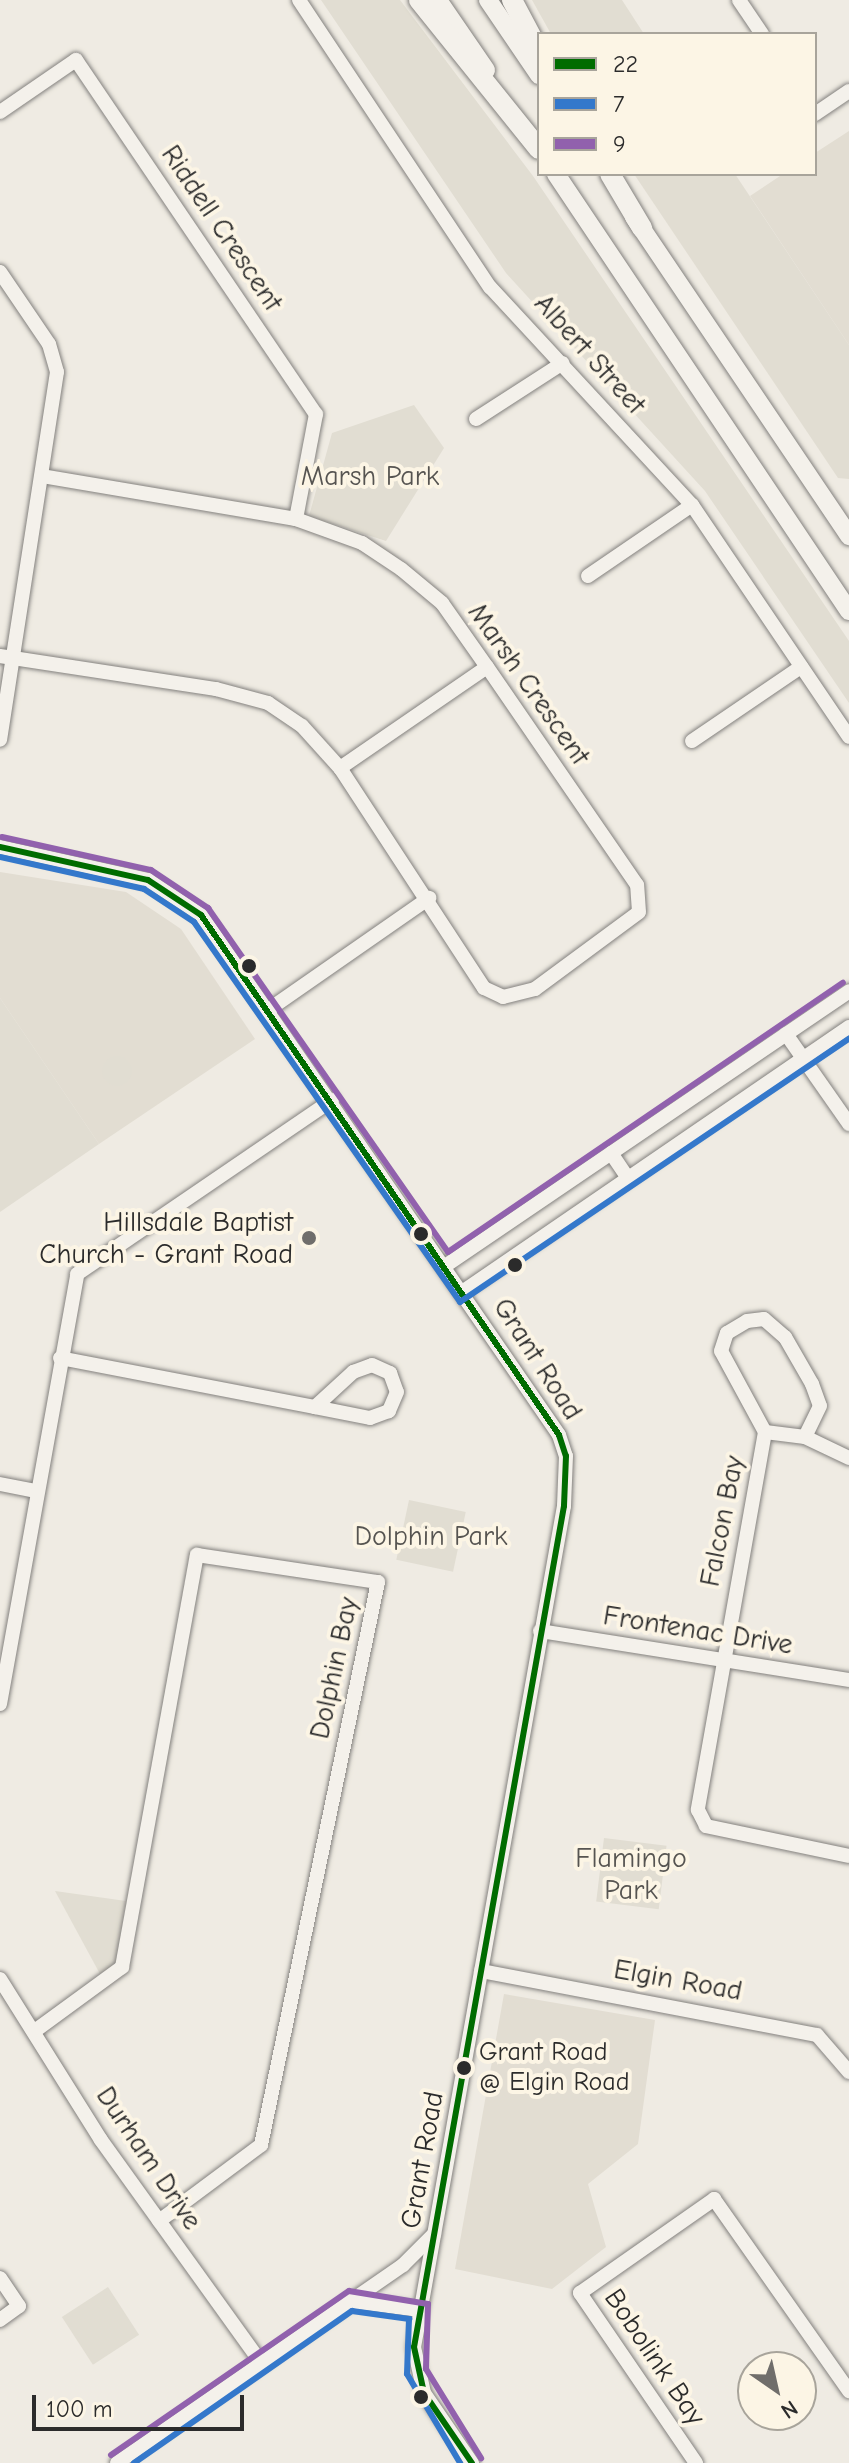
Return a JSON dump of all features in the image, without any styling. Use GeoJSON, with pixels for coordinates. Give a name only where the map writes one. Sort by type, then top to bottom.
{"type":"FeatureCollection","features":[{"type":"Feature","properties":{"kind":"highway"},"geometry":{"type":"LineString","coordinates":[[419,0],[537,147]]}},
{"type":"Feature","properties":{"kind":"highway"},"geometry":{"type":"LineString","coordinates":[[512,0],[537,47]]}},
{"type":"Feature","properties":{"kind":"highway"},"geometry":{"type":"LineString","coordinates":[[609,176],[642,228]]}},
{"type":"Feature","properties":{"kind":"main road"},"geometry":{"type":"LineString","coordinates":[[438,0],[537,146]]}},
{"type":"Feature","properties":{"kind":"main road"},"geometry":{"type":"LineString","coordinates":[[488,0],[537,72]]}},
{"type":"Feature","properties":{"kind":"main road"},"geometry":{"type":"LineString","coordinates":[[557,176],[849,611]]}},
{"type":"Feature","properties":{"kind":"main road"},"geometry":{"type":"LineString","coordinates":[[642,228],[849,536]]}},
{"type":"Feature","properties":{"kind":"street","name":"Albert Street"},"geometry":{"type":"LineString","coordinates":[[299,0],[490,287],[692,505],[849,737]]}},
{"type":"Feature","properties":{"kind":"street"},"geometry":{"type":"LineString","coordinates":[[739,0],[761,32]]}},
{"type":"Feature","properties":{"kind":"street","name":"Riddell Crescent"},"geometry":{"type":"LineString","coordinates":[[0,112],[76,60],[316,414],[296,519]]}},
{"type":"Feature","properties":{"kind":"street"},"geometry":{"type":"LineString","coordinates":[[817,113],[849,91]]}},
{"type":"Feature","properties":{"kind":"street"},"geometry":{"type":"LineString","coordinates":[[0,272],[49,344],[57,372],[43,476],[6,657],[0,740]]}},
{"type":"Feature","properties":{"kind":"street"},"geometry":{"type":"LineString","coordinates":[[476,419],[563,363]]}},
{"type":"Feature","properties":{"kind":"street","name":"Marsh Crescent"},"geometry":{"type":"LineString","coordinates":[[6,657],[268,703],[302,726],[340,768],[429,898],[484,988],[503,997],[535,989],[639,912],[637,885],[487,667],[442,603],[401,569],[362,543],[296,519],[43,476]]}},
{"type":"Feature","properties":{"kind":"street"},"geometry":{"type":"LineString","coordinates":[[588,576],[692,505]]}},
{"type":"Feature","properties":{"kind":"street"},"geometry":{"type":"LineString","coordinates":[[340,768],[487,667]]}},
{"type":"Feature","properties":{"kind":"street"},"geometry":{"type":"LineString","coordinates":[[692,741],[801,667]]}},
{"type":"Feature","properties":{"kind":"street","name":"Grant Road"},"geometry":{"type":"LineString","coordinates":[[0,847],[97,865],[177,896],[226,943],[445,1266],[566,1456],[540,1631],[414,2347],[420,2382],[472,2463]]}},
{"type":"Feature","properties":{"kind":"street"},"geometry":{"type":"LineString","coordinates":[[271,1008],[429,898]]}},
{"type":"Feature","properties":{"kind":"street"},"geometry":{"type":"LineString","coordinates":[[445,1266],[849,991]]}},
{"type":"Feature","properties":{"kind":"street"},"geometry":{"type":"LineString","coordinates":[[462,1292],[849,1027]]}},
{"type":"Feature","properties":{"kind":"street"},"geometry":{"type":"LineString","coordinates":[[786,1034],[849,1124]]}},
{"type":"Feature","properties":{"kind":"street"},"geometry":{"type":"LineString","coordinates":[[0,1704],[77,1274],[332,1100]]}},
{"type":"Feature","properties":{"kind":"street"},"geometry":{"type":"LineString","coordinates":[[611,1153],[628,1178]]}},
{"type":"Feature","properties":{"kind":"street"},"geometry":{"type":"LineString","coordinates":[[765,1432],[721,1351],[727,1333],[747,1321],[764,1319],[785,1337],[812,1384],[820,1406],[805,1437]]}},
{"type":"Feature","properties":{"kind":"street"},"geometry":{"type":"LineString","coordinates":[[60,1358],[370,1418],[389,1411],[397,1392],[390,1373],[372,1365],[353,1372],[315,1407]]}},
{"type":"Feature","properties":{"kind":"street","name":"Falcon Bay"},"geometry":{"type":"LineString","coordinates":[[849,1458],[805,1437],[765,1432],[722,1659],[698,1810],[706,1826],[849,1856]]}},
{"type":"Feature","properties":{"kind":"street"},"geometry":{"type":"LineString","coordinates":[[0,1484],[36,1491]]}},
{"type":"Feature","properties":{"kind":"street","name":"Dolphin Bay"},"geometry":{"type":"LineString","coordinates":[[36,2030],[122,1967],[197,1555],[378,1582],[261,2145],[159,2221]]}},
{"type":"Feature","properties":{"kind":"street","name":"Frontenac Drive"},"geometry":{"type":"LineString","coordinates":[[540,1631],[849,1680]]}},
{"type":"Feature","properties":{"kind":"street","name":"Elgin Road"},"geometry":{"type":"LineString","coordinates":[[481,1971],[817,2035],[849,2072]]}},
{"type":"Feature","properties":{"kind":"street","name":"Durham Drive"},"geometry":{"type":"LineString","coordinates":[[0,1979],[159,2221],[261,2363]]}},
{"type":"Feature","properties":{"kind":"street","name":"Bobolink Bay"},"geometry":{"type":"LineString","coordinates":[[696,2463],[580,2293],[714,2199],[849,2391]]}},
{"type":"Feature","properties":{"kind":"street"},"geometry":{"type":"LineString","coordinates":[[117,2463],[403,2265],[436,2232]]}},
{"type":"Feature","properties":{"kind":"street"},"geometry":{"type":"LineString","coordinates":[[0,2278],[19,2306],[0,2320]]}},
{"type":"Feature","properties":{"kind":"street"},"geometry":{"type":"LineString","coordinates":[[349,2301],[420,2310]]}},
{"type":"Feature","properties":{"kind":"shaded area"},"geometry":{"type":"Polygon","coordinates":[[[849,131],[849,345],[750,196],[780,176],[817,176],[817,152],[849,131]]]}},
{"type":"Feature","properties":{"kind":"shaded area"},"geometry":{"type":"Polygon","coordinates":[[[0,872],[126,892],[181,929],[255,1039],[99,1144],[0,998],[0,872]]]}},
{"type":"Feature","properties":{"kind":"shaded area"},"geometry":{"type":"Polygon","coordinates":[[[504,1994],[655,2020],[638,2144],[588,2184],[606,2247],[552,2289],[455,2269],[504,1994]]]}},
{"type":"Feature","properties":{"kind":"green space"},"geometry":{"type":"Polygon","coordinates":[[[321,0],[400,0],[533,176],[849,641],[849,703],[705,491],[506,273],[321,0]]]}},
{"type":"Feature","properties":{"kind":"green space"},"geometry":{"type":"Polygon","coordinates":[[[532,0],[622,0],[643,32],[550,32],[532,0]]]}},
{"type":"Feature","properties":{"kind":"green space"},"geometry":{"type":"Polygon","coordinates":[[[635,176],[736,176],[849,345],[849,479],[838,478],[635,176]]]}},
{"type":"Feature","properties":{"kind":"green space","name":"Marsh Park"},"geometry":{"type":"Polygon","coordinates":[[[414,405],[444,448],[386,541],[309,516],[332,433],[414,405]]]}},
{"type":"Feature","properties":{"kind":"green space"},"geometry":{"type":"Polygon","coordinates":[[[0,998],[99,1144],[0,1212],[0,998]]]}},
{"type":"Feature","properties":{"kind":"green space"},"geometry":{"type":"Polygon","coordinates":[[[117,1056],[128,1060],[132,1071],[128,1082],[117,1086],[106,1082],[102,1071],[106,1060],[117,1056]]]}},
{"type":"Feature","properties":{"kind":"green space","name":"Dolphin Park"},"geometry":{"type":"Polygon","coordinates":[[[409,1500],[466,1512],[453,1572],[396,1560],[409,1500]]]}},
{"type":"Feature","properties":{"kind":"green space","name":"Flamingo Park"},"geometry":{"type":"Polygon","coordinates":[[[604,1838],[667,1846],[659,1909],[596,1902],[604,1838]]]}},
{"type":"Feature","properties":{"kind":"green space"},"geometry":{"type":"Polygon","coordinates":[[[55,1891],[126,1901],[116,1963],[100,1974],[55,1891]]]}},
{"type":"Feature","properties":{"kind":"green space"},"geometry":{"type":"Polygon","coordinates":[[[108,2287],[139,2335],[93,2365],[62,2317],[108,2287]]]}},
{"type":"Feature","properties":{"kind":"transit line","name":"9"},"geometry":{"type":"LineString","coordinates":[[2,837],[151,870],[208,908],[448,1252],[843,983]]}},
{"type":"Feature","properties":{"kind":"transit line","name":"22"},"geometry":{"type":"LineString","coordinates":[[0,847],[148,880],[201,915],[559,1435],[566,1456],[564,1506],[414,2347],[424,2393],[472,2463]]}},
{"type":"Feature","properties":{"kind":"transit line","name":"7"},"geometry":{"type":"LineString","coordinates":[[0,857],[144,889],[194,922],[460,1302],[849,1039]]}},
{"type":"Feature","properties":{"kind":"transit line","name":"9"},"geometry":{"type":"LineString","coordinates":[[111,2455],[349,2291],[428,2304],[426,2369],[481,2458]]}},
{"type":"Feature","properties":{"kind":"transit line","name":"7"},"geometry":{"type":"LineString","coordinates":[[134,2463],[352,2311],[409,2319],[407,2374],[460,2463]]}},
{"type":"Feature","properties":{"kind":"place","name":"Hillsdale Baptist Church - Grant Road"},"geometry":{"type":"Point","coordinates":[309,1238]}},
{"type":"Feature","properties":{"kind":"place","name":"Grant Road @ Elgin Road"},"geometry":{"type":"Point","coordinates":[464,2068]}}]}
